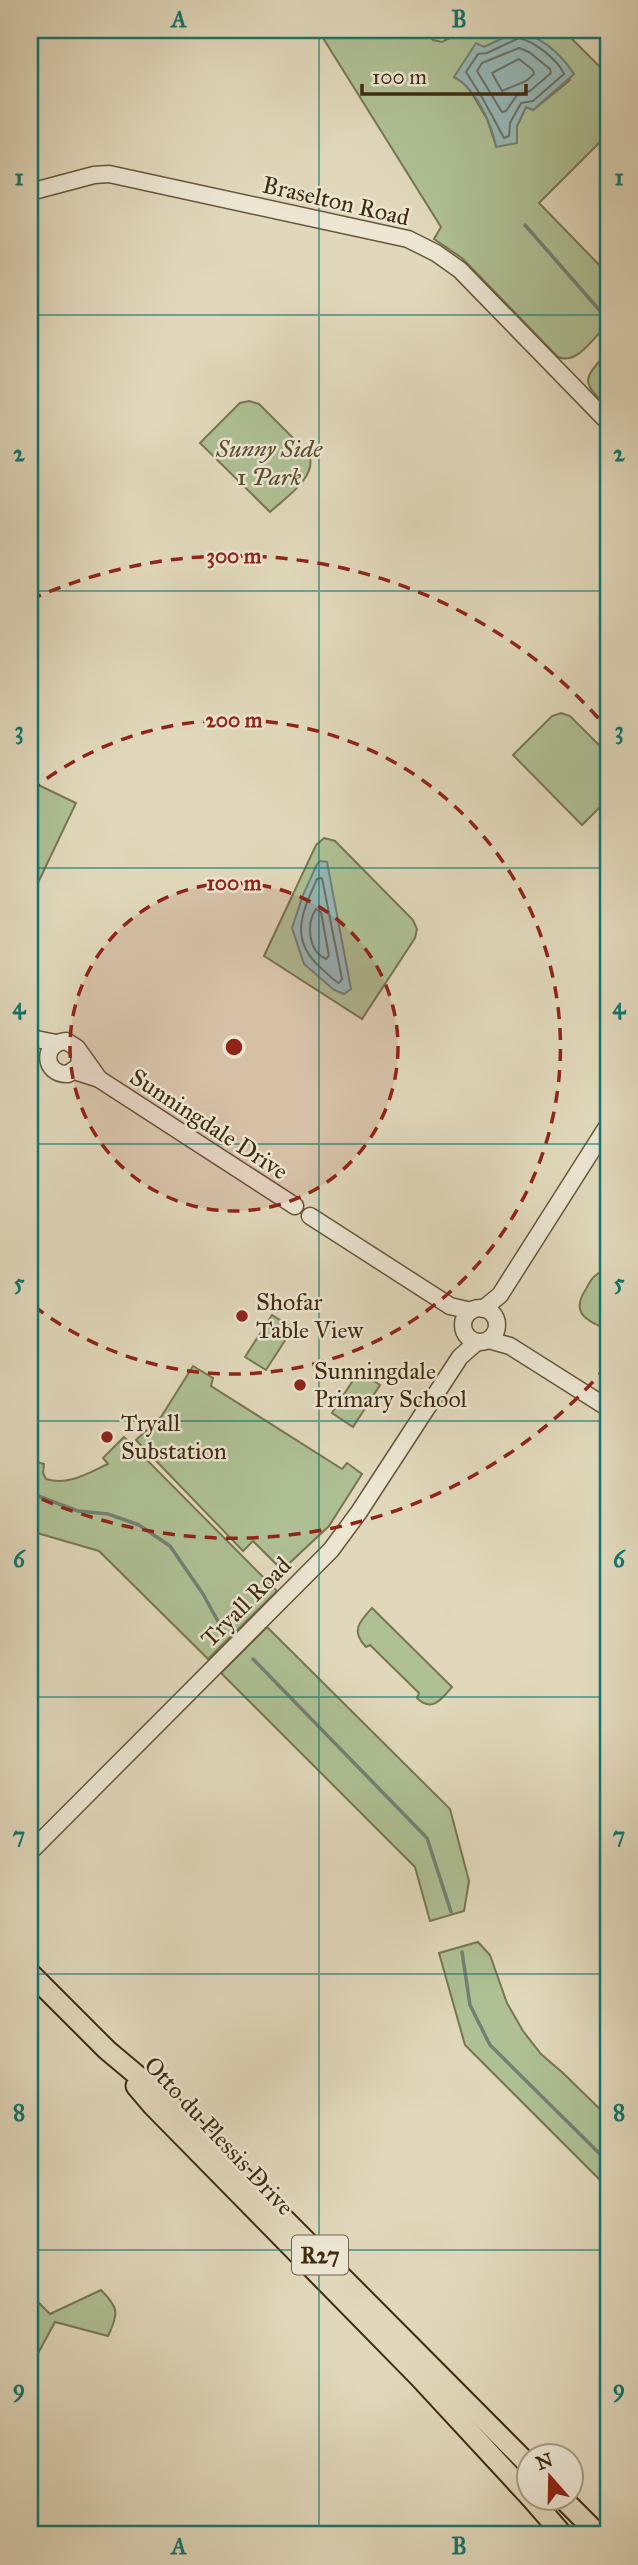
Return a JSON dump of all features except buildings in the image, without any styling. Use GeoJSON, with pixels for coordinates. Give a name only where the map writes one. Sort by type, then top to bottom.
{"type":"FeatureCollection","features":[{"type":"Feature","properties":{"kind":"main road","name":"Otto du Plessis Drive"},"geometry":{"type":"LineString","coordinates":[[30,1973],[107,2050],[163,2097],[516,2452]]}},
{"type":"Feature","properties":{"kind":"main road","name":"Otto du Plessis Drive"},"geometry":{"type":"LineString","coordinates":[[107,2050],[153,2106],[419,2377],[516,2483]]}},
{"type":"Feature","properties":{"kind":"main road","name":"Otto du Plessis Drive"},"geometry":{"type":"LineString","coordinates":[[542,2512],[563,2535]]}},
{"type":"Feature","properties":{"kind":"main road"},"geometry":{"type":"LineString","coordinates":[[576,2512],[599,2535]]}},
{"type":"Feature","properties":{"kind":"street","name":"Braselton Road"},"geometry":{"type":"LineString","coordinates":[[30,192],[94,175],[109,174],[408,239],[436,253],[460,270],[608,422]]}},
{"type":"Feature","properties":{"kind":"street"},"geometry":{"type":"LineString","coordinates":[[33,1037],[56,1043],[72,1043],[80,1053],[81,1060],[74,1071],[68,1074],[54,1072],[33,1037]]}},
{"type":"Feature","properties":{"kind":"street"},"geometry":{"type":"LineString","coordinates":[[47,1058],[48,1052],[56,1043]]}},
{"type":"Feature","properties":{"kind":"street","name":"Sunningdale Drive"},"geometry":{"type":"LineString","coordinates":[[80,1053],[99,1079]]}},
{"type":"Feature","properties":{"kind":"street","name":"Sunningdale Drive"},"geometry":{"type":"LineString","coordinates":[[74,1071],[99,1079],[295,1206],[302,1201],[308,1202],[312,1209],[310,1216],[480,1326]]}},
{"type":"Feature","properties":{"kind":"street"},"geometry":{"type":"LineString","coordinates":[[608,1125],[480,1326],[608,1408]]}},
{"type":"Feature","properties":{"kind":"street","name":"Tryall Road"},"geometry":{"type":"LineString","coordinates":[[30,1852],[331,1550],[359,1512],[480,1326]]}},
{"type":"Feature","properties":{"kind":"green space"},"geometry":{"type":"Polygon","coordinates":[[[318,30],[426,30],[433,40],[442,42],[465,30],[563,30],[600,67],[608,60],[608,134],[539,203],[608,274],[608,323],[586,348],[572,357],[558,357],[462,258],[434,239],[441,227],[318,30]],[[514,33],[484,47],[465,82],[487,119],[496,146],[517,143],[517,126],[526,107],[533,110],[570,80],[547,48],[533,37],[514,33]]]}},
{"type":"Feature","properties":{"kind":"green space"},"geometry":{"type":"Polygon","coordinates":[[[608,351],[608,408],[593,391],[588,380],[608,351]]]}},
{"type":"Feature","properties":{"kind":"green space","name":"Sunny Side 1 Park"},"geometry":{"type":"Polygon","coordinates":[[[249,401],[259,404],[309,454],[311,463],[305,479],[270,512],[200,443],[240,403],[249,401]]]}},
{"type":"Feature","properties":{"kind":"green space"},"geometry":{"type":"Polygon","coordinates":[[[561,713],[570,716],[608,754],[608,799],[582,825],[513,755],[552,716],[561,713]]]}},
{"type":"Feature","properties":{"kind":"green space"},"geometry":{"type":"Polygon","coordinates":[[[30,781],[76,803],[36,887],[30,891],[30,781]]]}},
{"type":"Feature","properties":{"kind":"green space"},"geometry":{"type":"Polygon","coordinates":[[[324,838],[335,841],[413,920],[417,929],[415,938],[362,1019],[264,956],[316,845],[324,838]]]}},
{"type":"Feature","properties":{"kind":"green space"},"geometry":{"type":"Polygon","coordinates":[[[601,1272],[608,1272],[608,1330],[587,1319],[580,1310],[581,1297],[592,1279],[601,1272]]]}},
{"type":"Feature","properties":{"kind":"green space"},"geometry":{"type":"Polygon","coordinates":[[[272,1315],[293,1328],[266,1370],[245,1357],[272,1315]]]}},
{"type":"Feature","properties":{"kind":"green space"},"geometry":{"type":"Polygon","coordinates":[[[193,1366],[213,1378],[211,1386],[342,1469],[347,1463],[362,1474],[329,1526],[282,1570],[253,1541],[243,1551],[136,1440],[161,1417],[193,1366]]]}},
{"type":"Feature","properties":{"kind":"green space"},"geometry":{"type":"Polygon","coordinates":[[[359,1371],[380,1385],[353,1427],[332,1413],[359,1371]]]}},
{"type":"Feature","properties":{"kind":"green space"},"geometry":{"type":"Polygon","coordinates":[[[124,1437],[277,1591],[208,1659],[99,1551],[30,1531],[30,1460],[44,1464],[43,1473],[46,1479],[70,1480],[108,1464],[103,1458],[124,1437]]]}},
{"type":"Feature","properties":{"kind":"green space"},"geometry":{"type":"Polygon","coordinates":[[[372,1608],[452,1687],[436,1703],[427,1704],[417,1698],[419,1693],[370,1645],[366,1647],[361,1641],[358,1626],[372,1608]]]}},
{"type":"Feature","properties":{"kind":"green space"},"geometry":{"type":"Polygon","coordinates":[[[267,1627],[450,1809],[469,1881],[464,1911],[430,1921],[415,1867],[221,1673],[267,1627]]]}},
{"type":"Feature","properties":{"kind":"green space"},"geometry":{"type":"Polygon","coordinates":[[[478,1942],[490,1955],[507,2003],[523,2031],[541,2054],[608,2117],[608,2188],[465,2045],[439,1953],[478,1942]]]}},
{"type":"Feature","properties":{"kind":"green space"},"geometry":{"type":"Polygon","coordinates":[[[101,2290],[115,2311],[108,2336],[55,2322],[30,2368],[30,2294],[50,2314],[101,2290]]]}},
{"type":"Feature","properties":{"kind":"water"},"geometry":{"type":"Polygon","coordinates":[[[514,33],[540,40],[563,59],[574,74],[533,110],[526,107],[517,126],[517,143],[496,147],[491,127],[481,107],[469,89],[454,77],[476,43],[484,47],[514,33]]]}},
{"type":"Feature","properties":{"kind":"water"},"geometry":{"type":"Polygon","coordinates":[[[320,861],[327,862],[351,989],[344,994],[334,990],[304,964],[292,928],[303,895],[320,861]]]}},
{"type":"Feature","properties":{"kind":"waterway"},"geometry":{"type":"LineString","coordinates":[[525,225],[602,313]]}},
{"type":"Feature","properties":{"kind":"waterway"},"geometry":{"type":"LineString","coordinates":[[30,1493],[78,1511],[108,1514],[139,1525],[170,1546],[203,1594],[220,1625]]}},
{"type":"Feature","properties":{"kind":"waterway"},"geometry":{"type":"LineString","coordinates":[[253,1659],[427,1838],[451,1912]]}},
{"type":"Feature","properties":{"kind":"waterway"},"geometry":{"type":"LineString","coordinates":[[462,1952],[470,2005],[490,2045],[608,2162]]}},
{"type":"Feature","properties":{"kind":"waterway"},"geometry":{"type":"LineString","coordinates":[[30,2338],[32,2332]]}},
{"type":"Feature","properties":{"kind":"place","name":"Shofar Table View"},"geometry":{"type":"Point","coordinates":[242,1316]}},
{"type":"Feature","properties":{"kind":"place","name":"Sunningdale Primary School"},"geometry":{"type":"Point","coordinates":[300,1385]}},
{"type":"Feature","properties":{"kind":"place","name":"Tryall Substation"},"geometry":{"type":"Point","coordinates":[107,1437]}}]}
